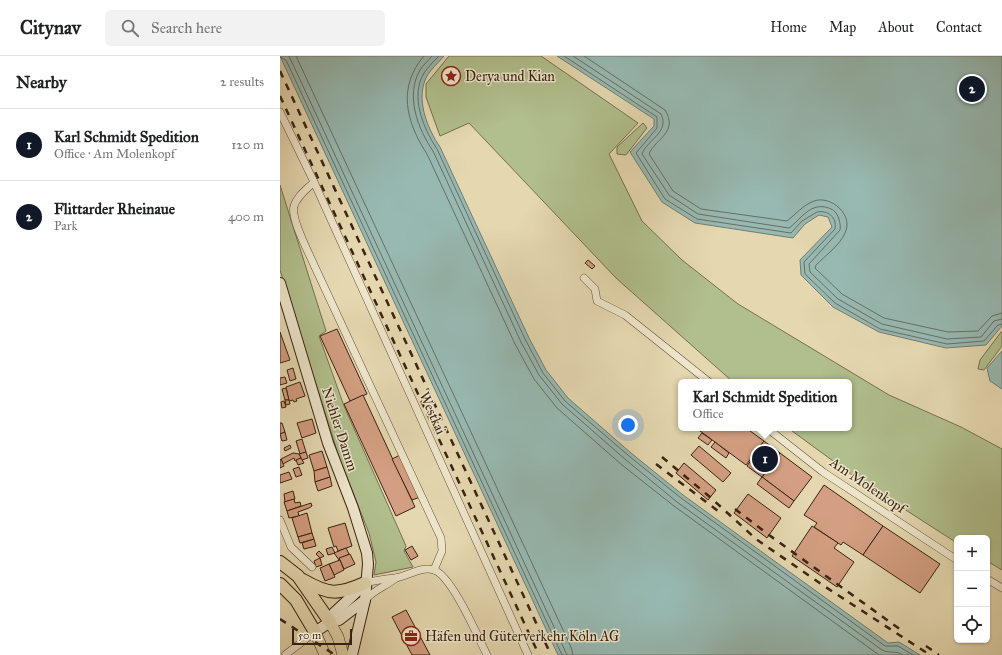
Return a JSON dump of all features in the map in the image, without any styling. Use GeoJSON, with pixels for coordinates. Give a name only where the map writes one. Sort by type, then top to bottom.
{"type":"FeatureCollection","features":[{"type":"Feature","properties":{"kind":"highway"},"geometry":{"type":"LineString","coordinates":[[280,562],[298,576],[319,589],[333,592],[347,592],[365,583]]}},
{"type":"Feature","properties":{"kind":"highway"},"geometry":{"type":"LineString","coordinates":[[298,576],[330,622]]}},
{"type":"Feature","properties":{"kind":"highway"},"geometry":{"type":"LineString","coordinates":[[280,584],[296,600],[315,632]]}},
{"type":"Feature","properties":{"kind":"main road"},"geometry":{"type":"LineString","coordinates":[[330,622],[338,637],[343,655]]}},
{"type":"Feature","properties":{"kind":"main road"},"geometry":{"type":"LineString","coordinates":[[315,632],[324,655]]}},
{"type":"Feature","properties":{"kind":"street","name":"Westkai"},"geometry":{"type":"LineString","coordinates":[[280,112],[314,182],[528,655]]}},
{"type":"Feature","properties":{"kind":"street"},"geometry":{"type":"LineString","coordinates":[[314,182],[299,197],[293,208],[295,221],[441,538],[442,551],[434,570]]}},
{"type":"Feature","properties":{"kind":"street"},"geometry":{"type":"LineString","coordinates":[[584,278],[595,289],[597,301],[625,315],[705,379]]}},
{"type":"Feature","properties":{"kind":"street","name":"Niehler Damm"},"geometry":{"type":"LineString","coordinates":[[280,283],[328,443],[360,529],[368,564],[365,583],[365,600],[352,655]]}},
{"type":"Feature","properties":{"kind":"street","name":"Am Molenkopf"},"geometry":{"type":"LineString","coordinates":[[771,431],[823,472],[954,558]]}},
{"type":"Feature","properties":{"kind":"street"},"geometry":{"type":"LineString","coordinates":[[280,520],[291,547],[312,567]]}},
{"type":"Feature","properties":{"kind":"street"},"geometry":{"type":"LineString","coordinates":[[280,652],[285,655],[330,622],[338,620],[365,600],[378,588],[388,584],[396,578],[416,571],[434,570],[446,578],[487,655]]}},
{"type":"Feature","properties":{"kind":"street"},"geometry":{"type":"LineString","coordinates":[[330,622],[334,613],[365,583],[386,578],[396,578]]}},
{"type":"Feature","properties":{"kind":"street"},"geometry":{"type":"LineString","coordinates":[[990,581],[1002,588]]}},
{"type":"Feature","properties":{"kind":"green space"},"geometry":{"type":"Polygon","coordinates":[[[449,56],[541,56],[638,123],[609,154],[642,221],[682,260],[738,304],[889,395],[961,427],[1002,449],[1002,570],[990,563],[990,535],[954,535],[954,541],[859,480],[792,431],[852,431],[852,379],[730,379],[616,278],[469,123],[440,136],[426,97],[426,84],[449,56]]]}},
{"type":"Feature","properties":{"kind":"green space"},"geometry":{"type":"Polygon","coordinates":[[[643,123],[647,128],[626,155],[617,154],[617,147],[643,123]]]}},
{"type":"Feature","properties":{"kind":"green space"},"geometry":{"type":"Polygon","coordinates":[[[280,185],[326,331],[319,336],[344,406],[406,546],[404,551],[413,567],[374,575],[376,562],[369,533],[340,460],[280,270],[280,185]]]}},
{"type":"Feature","properties":{"kind":"green space"},"geometry":{"type":"Polygon","coordinates":[[[1001,332],[1002,346],[984,370],[978,369],[980,360],[1001,332]]]}},
{"type":"Feature","properties":{"kind":"water"},"geometry":{"type":"Polygon","coordinates":[[[280,56],[444,56],[429,73],[424,85],[422,103],[427,122],[529,338],[546,370],[568,398],[631,453],[683,495],[888,643],[899,642],[920,655],[558,655],[280,56]]]}},
{"type":"Feature","properties":{"kind":"water"},"geometry":{"type":"Polygon","coordinates":[[[557,56],[1002,56],[1002,326],[986,345],[946,348],[879,332],[833,307],[801,275],[800,260],[832,227],[828,217],[819,215],[805,224],[793,238],[695,223],[662,202],[630,152],[654,126],[654,119],[557,56]]]}},
{"type":"Feature","properties":{"kind":"water"},"geometry":{"type":"Polygon","coordinates":[[[1002,351],[1002,389],[990,381],[987,368],[1002,351]]]}},
{"type":"Feature","properties":{"kind":"building"},"geometry":{"type":"Polygon","coordinates":[[[588,260],[595,266],[592,269],[585,263],[588,260]]]}},
{"type":"Feature","properties":{"kind":"building"},"geometry":{"type":"Polygon","coordinates":[[[337,329],[367,394],[350,401],[320,336],[337,329]]]}},
{"type":"Feature","properties":{"kind":"building"},"geometry":{"type":"Polygon","coordinates":[[[280,332],[290,360],[280,363],[280,332]]]}},
{"type":"Feature","properties":{"kind":"building"},"geometry":{"type":"Polygon","coordinates":[[[293,368],[296,379],[290,381],[287,370],[293,368]]]}},
{"type":"Feature","properties":{"kind":"building"},"geometry":{"type":"Polygon","coordinates":[[[285,377],[287,383],[280,385],[280,378],[285,377]]]}},
{"type":"Feature","properties":{"kind":"building"},"geometry":{"type":"Polygon","coordinates":[[[300,382],[305,396],[296,399],[297,401],[294,402],[293,400],[289,401],[286,387],[300,382]]]}},
{"type":"Feature","properties":{"kind":"building"},"geometry":{"type":"Polygon","coordinates":[[[286,388],[289,400],[285,400],[282,389],[286,388]]]}},
{"type":"Feature","properties":{"kind":"building"},"geometry":{"type":"Polygon","coordinates":[[[363,395],[415,507],[396,516],[344,404],[363,395]]]}},
{"type":"Feature","properties":{"kind":"building"},"geometry":{"type":"Polygon","coordinates":[[[285,400],[289,400],[290,404],[286,405],[285,400]]]}},
{"type":"Feature","properties":{"kind":"building"},"geometry":{"type":"Polygon","coordinates":[[[284,401],[286,407],[282,408],[281,402],[284,401]]]}},
{"type":"Feature","properties":{"kind":"building"},"geometry":{"type":"Polygon","coordinates":[[[312,419],[316,433],[302,438],[297,423],[312,419]]]}},
{"type":"Feature","properties":{"kind":"building"},"geometry":{"type":"Polygon","coordinates":[[[280,423],[282,423],[285,432],[280,434],[280,423]]]}},
{"type":"Feature","properties":{"kind":"building"},"geometry":{"type":"Polygon","coordinates":[[[700,431],[750,431],[764,441],[746,465],[700,431]]]}},
{"type":"Feature","properties":{"kind":"building"},"geometry":{"type":"Polygon","coordinates":[[[285,432],[287,440],[282,441],[280,434],[285,432]]]}},
{"type":"Feature","properties":{"kind":"building"},"geometry":{"type":"Polygon","coordinates":[[[702,433],[712,440],[708,445],[698,438],[702,433]]]}},
{"type":"Feature","properties":{"kind":"building"},"geometry":{"type":"Polygon","coordinates":[[[302,439],[306,452],[300,454],[296,441],[302,439]]]}},
{"type":"Feature","properties":{"kind":"building"},"geometry":{"type":"Polygon","coordinates":[[[764,441],[780,453],[769,467],[753,456],[764,441]]]}},
{"type":"Feature","properties":{"kind":"building"},"geometry":{"type":"Polygon","coordinates":[[[715,442],[729,453],[726,458],[711,447],[715,442]]]}},
{"type":"Feature","properties":{"kind":"building"},"geometry":{"type":"Polygon","coordinates":[[[290,445],[291,448],[285,451],[284,448],[290,445]]]}},
{"type":"Feature","properties":{"kind":"building"},"geometry":{"type":"Polygon","coordinates":[[[699,446],[731,473],[723,482],[691,455],[699,446]]]}},
{"type":"Feature","properties":{"kind":"building"},"geometry":{"type":"Polygon","coordinates":[[[322,451],[327,467],[314,471],[309,455],[322,451]]]}},
{"type":"Feature","properties":{"kind":"building"},"geometry":{"type":"Polygon","coordinates":[[[306,452],[308,458],[302,460],[299,454],[306,452]]]}},
{"type":"Feature","properties":{"kind":"building"},"geometry":{"type":"Polygon","coordinates":[[[293,453],[299,454],[301,458],[295,461],[294,458],[283,464],[281,459],[293,453]]]}},
{"type":"Feature","properties":{"kind":"building"},"geometry":{"type":"Polygon","coordinates":[[[780,453],[812,477],[794,501],[762,477],[780,453]]]}},
{"type":"Feature","properties":{"kind":"building"},"geometry":{"type":"Polygon","coordinates":[[[400,455],[420,497],[412,500],[392,459],[400,455]]]}},
{"type":"Feature","properties":{"kind":"building"},"geometry":{"type":"Polygon","coordinates":[[[754,456],[769,467],[762,477],[747,466],[754,456]]]}},
{"type":"Feature","properties":{"kind":"building"},"geometry":{"type":"Polygon","coordinates":[[[301,458],[304,463],[298,465],[296,460],[301,458]]]}},
{"type":"Feature","properties":{"kind":"building"},"geometry":{"type":"Polygon","coordinates":[[[281,459],[284,466],[280,468],[280,460],[281,459]]]}},
{"type":"Feature","properties":{"kind":"building"},"geometry":{"type":"Polygon","coordinates":[[[684,463],[716,490],[708,500],[676,473],[684,463]]]}},
{"type":"Feature","properties":{"kind":"building"},"geometry":{"type":"Polygon","coordinates":[[[299,467],[302,475],[296,477],[293,469],[299,467]]]}},
{"type":"Feature","properties":{"kind":"building"},"geometry":{"type":"Polygon","coordinates":[[[327,467],[330,477],[315,482],[314,471],[327,467]]]}},
{"type":"Feature","properties":{"kind":"building"},"geometry":{"type":"Polygon","coordinates":[[[289,472],[292,479],[280,483],[280,475],[289,472]]]}},
{"type":"Feature","properties":{"kind":"building"},"geometry":{"type":"Polygon","coordinates":[[[330,477],[332,486],[318,491],[315,482],[330,477]]]}},
{"type":"Feature","properties":{"kind":"building"},"geometry":{"type":"Polygon","coordinates":[[[762,477],[794,501],[789,508],[757,484],[762,477]]]}},
{"type":"Feature","properties":{"kind":"building"},"geometry":{"type":"Polygon","coordinates":[[[824,485],[883,526],[863,555],[843,542],[841,545],[814,527],[817,523],[804,515],[824,485]]]}},
{"type":"Feature","properties":{"kind":"building"},"geometry":{"type":"Polygon","coordinates":[[[293,491],[295,499],[285,502],[284,494],[293,491]]]}},
{"type":"Feature","properties":{"kind":"building"},"geometry":{"type":"Polygon","coordinates":[[[748,494],[781,518],[767,538],[734,513],[748,494]]]}},
{"type":"Feature","properties":{"kind":"building"},"geometry":{"type":"Polygon","coordinates":[[[294,499],[295,503],[300,502],[301,506],[287,511],[284,502],[294,499]]]}},
{"type":"Feature","properties":{"kind":"building"},"geometry":{"type":"Polygon","coordinates":[[[311,503],[312,506],[298,512],[299,516],[289,518],[287,511],[311,503]]]}},
{"type":"Feature","properties":{"kind":"building"},"geometry":{"type":"Polygon","coordinates":[[[307,513],[312,533],[298,537],[292,518],[307,513]]]}},
{"type":"Feature","properties":{"kind":"building"},"geometry":{"type":"Polygon","coordinates":[[[345,523],[352,546],[338,551],[336,546],[334,547],[328,528],[345,523]]]}},
{"type":"Feature","properties":{"kind":"building"},"geometry":{"type":"Polygon","coordinates":[[[812,526],[838,543],[834,548],[854,562],[837,587],[792,556],[812,526]]]}},
{"type":"Feature","properties":{"kind":"building"},"geometry":{"type":"Polygon","coordinates":[[[883,526],[940,564],[920,593],[863,555],[883,526]]]}},
{"type":"Feature","properties":{"kind":"building"},"geometry":{"type":"Polygon","coordinates":[[[312,533],[314,539],[300,543],[298,537],[312,533]]]}},
{"type":"Feature","properties":{"kind":"building"},"geometry":{"type":"Polygon","coordinates":[[[314,539],[316,546],[304,549],[302,543],[314,539]]]}},
{"type":"Feature","properties":{"kind":"building"},"geometry":{"type":"Polygon","coordinates":[[[412,546],[418,556],[411,560],[405,550],[412,546]]]}},
{"type":"Feature","properties":{"kind":"building"},"geometry":{"type":"Polygon","coordinates":[[[332,547],[335,553],[328,555],[326,549],[332,547]]]}},
{"type":"Feature","properties":{"kind":"building"},"geometry":{"type":"Polygon","coordinates":[[[346,548],[349,554],[339,560],[334,553],[346,548]]]}},
{"type":"Feature","properties":{"kind":"building"},"geometry":{"type":"Polygon","coordinates":[[[319,551],[324,556],[320,558],[316,554],[319,551]]]}},
{"type":"Feature","properties":{"kind":"building"},"geometry":{"type":"Polygon","coordinates":[[[350,554],[355,564],[344,569],[339,558],[350,554]]]}},
{"type":"Feature","properties":{"kind":"building"},"geometry":{"type":"Polygon","coordinates":[[[320,558],[322,565],[316,567],[314,561],[320,558]]]}},
{"type":"Feature","properties":{"kind":"building"},"geometry":{"type":"Polygon","coordinates":[[[340,560],[344,570],[334,575],[329,564],[340,560]]]}},
{"type":"Feature","properties":{"kind":"building"},"geometry":{"type":"Polygon","coordinates":[[[329,564],[335,577],[325,581],[320,568],[329,564]]]}},
{"type":"Feature","properties":{"kind":"building","name":"Häfen und Güterverkehr Köln AG"},"geometry":{"type":"Polygon","coordinates":[[[406,610],[430,655],[412,655],[392,617],[406,610]]]}},
{"type":"Feature","properties":{"kind":"railway"},"geometry":{"type":"LineString","coordinates":[[280,71],[551,655]]}},
{"type":"Feature","properties":{"kind":"railway"},"geometry":{"type":"LineString","coordinates":[[280,96],[539,655]]}},
{"type":"Feature","properties":{"kind":"railway"},"geometry":{"type":"LineString","coordinates":[[662,457],[710,497],[756,539],[824,586],[930,655]]}},
{"type":"Feature","properties":{"kind":"railway"},"geometry":{"type":"LineString","coordinates":[[656,464],[722,514]]}},
{"type":"Feature","properties":{"kind":"railway"},"geometry":{"type":"LineString","coordinates":[[735,509],[901,630]]}},
{"type":"Feature","properties":{"kind":"railway"},"geometry":{"type":"LineString","coordinates":[[280,619],[335,655]]}},
{"type":"Feature","properties":{"kind":"railway"},"geometry":{"type":"LineString","coordinates":[[926,646],[939,655]]}},
{"type":"Feature","properties":{"kind":"place","name":"Derya und Kian"},"geometry":{"type":"Point","coordinates":[451,76]}},
{"type":"Feature","properties":{"kind":"place","name":"Flittarder Rheinaue"},"geometry":{"type":"Point","coordinates":[972,89]}},
{"type":"Feature","properties":{"kind":"place","name":"Karl Schmidt Spedition"},"geometry":{"type":"Point","coordinates":[765,459]}},
{"type":"Feature","properties":{"kind":"place","name":"Häfen und Güterverkehr Köln AG"},"geometry":{"type":"Point","coordinates":[411,636]}}]}
